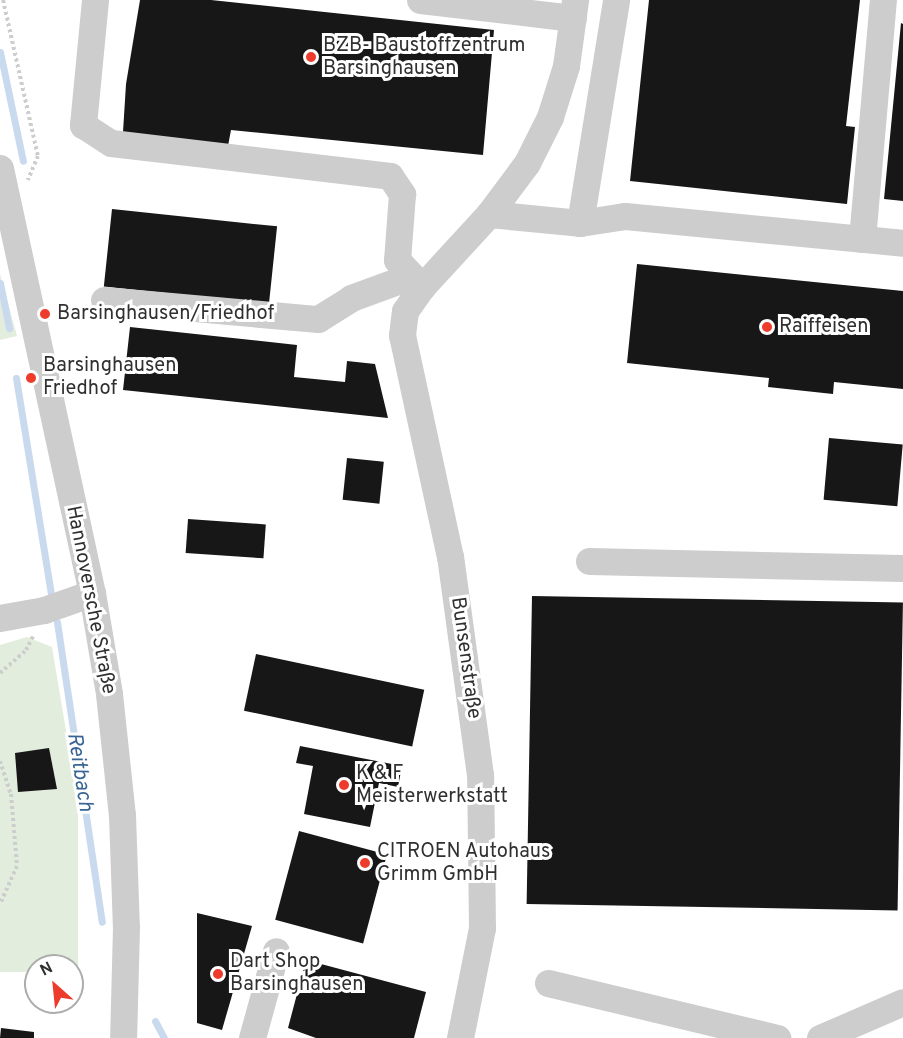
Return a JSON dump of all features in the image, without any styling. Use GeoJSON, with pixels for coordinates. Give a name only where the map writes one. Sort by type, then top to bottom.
{"type":"FeatureCollection","features":[{"type":"Feature","properties":{"kind":"street"},"geometry":{"type":"LineString","coordinates":[[95,0],[83,125],[111,143],[390,176],[402,194],[410,274],[351,298],[318,319],[104,300]]}},
{"type":"Feature","properties":{"kind":"street"},"geometry":{"type":"LineString","coordinates":[[420,0],[574,9]]}},
{"type":"Feature","properties":{"kind":"street"},"geometry":{"type":"LineString","coordinates":[[579,223],[616,0]]}},
{"type":"Feature","properties":{"kind":"street"},"geometry":{"type":"LineString","coordinates":[[862,239],[884,0]]}},
{"type":"Feature","properties":{"kind":"street","name":"Bunsenstraße"},"geometry":{"type":"LineString","coordinates":[[460,1038],[482,928],[480,775],[450,557],[402,334],[410,274],[489,214],[527,163],[550,117],[566,66],[574,9]]}},
{"type":"Feature","properties":{"kind":"street","name":"Hannoversche Straße"},"geometry":{"type":"LineString","coordinates":[[0,168],[92,594],[109,694],[122,815],[126,927],[123,1038]]}},
{"type":"Feature","properties":{"kind":"street"},"geometry":{"type":"LineString","coordinates":[[489,214],[579,223],[624,216],[903,243]]}},
{"type":"Feature","properties":{"kind":"street"},"geometry":{"type":"LineString","coordinates":[[589,561],[903,568]]}},
{"type":"Feature","properties":{"kind":"street"},"geometry":{"type":"LineString","coordinates":[[0,618],[44,610],[92,594]]}},
{"type":"Feature","properties":{"kind":"street"},"geometry":{"type":"LineString","coordinates":[[252,1038],[276,951]]}},
{"type":"Feature","properties":{"kind":"street"},"geometry":{"type":"LineString","coordinates":[[548,984],[777,1038]]}},
{"type":"Feature","properties":{"kind":"street"},"geometry":{"type":"LineString","coordinates":[[820,1038],[903,1002]]}},
{"type":"Feature","properties":{"kind":"path"},"geometry":{"type":"LineString","coordinates":[[0,673],[26,650],[44,610]]}},
{"type":"Feature","properties":{"kind":"path"},"geometry":{"type":"LineString","coordinates":[[0,761],[10,794],[16,866],[0,904]]}},
{"type":"Feature","properties":{"kind":"green space"},"geometry":{"type":"Polygon","coordinates":[[[0,274],[17,336],[0,340],[0,274]]]}},
{"type":"Feature","properties":{"kind":"green space"},"geometry":{"type":"Polygon","coordinates":[[[27,637],[52,647],[78,802],[78,954],[24,954],[24,972],[0,972],[0,645],[27,637]]]}},
{"type":"Feature","properties":{"kind":"building","name":"BZB- Baustoffzentrum Barsinghausen"},"geometry":{"type":"Polygon","coordinates":[[[140,0],[211,0],[494,30],[483,155],[231,130],[228,146],[123,132],[126,84],[140,0]]]}},
{"type":"Feature","properties":{"kind":"building"},"geometry":{"type":"Polygon","coordinates":[[[649,0],[860,0],[846,126],[855,127],[847,204],[630,181],[649,0]]]}},
{"type":"Feature","properties":{"kind":"building"},"geometry":{"type":"Polygon","coordinates":[[[901,23],[903,24],[903,201],[884,199],[901,23]]]}},
{"type":"Feature","properties":{"kind":"building"},"geometry":{"type":"Polygon","coordinates":[[[112,209],[277,226],[269,304],[104,287],[112,209]]]}},
{"type":"Feature","properties":{"kind":"building","name":"Raiffeisen"},"geometry":{"type":"Polygon","coordinates":[[[637,264],[903,291],[903,389],[834,382],[833,394],[768,387],[769,378],[627,363],[637,264]]]}},
{"type":"Feature","properties":{"kind":"building"},"geometry":{"type":"Polygon","coordinates":[[[130,327],[297,345],[294,377],[345,382],[347,361],[375,364],[388,418],[123,390],[130,327]]]}},
{"type":"Feature","properties":{"kind":"building"},"geometry":{"type":"Polygon","coordinates":[[[829,438],[903,444],[897,506],[824,500],[829,438]]]}},
{"type":"Feature","properties":{"kind":"building"},"geometry":{"type":"Polygon","coordinates":[[[347,458],[384,462],[379,504],[343,500],[347,458]]]}},
{"type":"Feature","properties":{"kind":"building"},"geometry":{"type":"Polygon","coordinates":[[[188,519],[266,524],[263,558],[186,553],[188,519]]]}},
{"type":"Feature","properties":{"kind":"building"},"geometry":{"type":"Polygon","coordinates":[[[532,596],[903,602],[898,910],[527,904],[532,596]]]}},
{"type":"Feature","properties":{"kind":"building"},"geometry":{"type":"Polygon","coordinates":[[[256,654],[424,690],[412,746],[244,711],[256,654]]]}},
{"type":"Feature","properties":{"kind":"building","name":"K & F Meisterwerkstatt"},"geometry":{"type":"Polygon","coordinates":[[[300,746],[402,766],[398,787],[379,783],[370,827],[304,814],[313,766],[296,763],[300,746]]]}},
{"type":"Feature","properties":{"kind":"building"},"geometry":{"type":"Polygon","coordinates":[[[49,748],[57,789],[18,792],[15,753],[49,748]]]}},
{"type":"Feature","properties":{"kind":"building"},"geometry":{"type":"Polygon","coordinates":[[[299,831],[387,855],[363,943],[275,920],[299,831]]]}},
{"type":"Feature","properties":{"kind":"building","name":"Dart Shop Barsinghausen"},"geometry":{"type":"Polygon","coordinates":[[[197,913],[252,926],[222,1030],[197,1023],[197,913]]]}},
{"type":"Feature","properties":{"kind":"building"},"geometry":{"type":"Polygon","coordinates":[[[306,960],[426,992],[414,1038],[316,1038],[288,1028],[306,960]]]}},
{"type":"Feature","properties":{"kind":"building"},"geometry":{"type":"Polygon","coordinates":[[[1,1028],[34,1032],[34,1038],[0,1038],[1,1028]]]}},
{"type":"Feature","properties":{"kind":"waterway","name":"Reitbach"},"geometry":{"type":"LineString","coordinates":[[0,52],[23,161]]}},
{"type":"Feature","properties":{"kind":"waterway","name":"Reitbach"},"geometry":{"type":"LineString","coordinates":[[0,283],[9,328]]}},
{"type":"Feature","properties":{"kind":"waterway","name":"Reitbach"},"geometry":{"type":"LineString","coordinates":[[16,378],[51,594]]}},
{"type":"Feature","properties":{"kind":"waterway","name":"Reitbach"},"geometry":{"type":"LineString","coordinates":[[57,622],[102,922]]}},
{"type":"Feature","properties":{"kind":"waterway","name":"Reitbach"},"geometry":{"type":"LineString","coordinates":[[155,1021],[164,1038]]}},
{"type":"Feature","properties":{"kind":"place","name":"BZB- Baustoffzentrum Barsinghausen"},"geometry":{"type":"Point","coordinates":[311,57]}},
{"type":"Feature","properties":{"kind":"place","name":"Barsinghausen/Friedhof"},"geometry":{"type":"Point","coordinates":[45,314]}},
{"type":"Feature","properties":{"kind":"place","name":"Raiffeisen"},"geometry":{"type":"Point","coordinates":[767,327]}},
{"type":"Feature","properties":{"kind":"place","name":"Barsinghausen Friedhof"},"geometry":{"type":"Point","coordinates":[31,378]}},
{"type":"Feature","properties":{"kind":"place","name":"K & F Meisterwerkstatt"},"geometry":{"type":"Point","coordinates":[344,785]}},
{"type":"Feature","properties":{"kind":"place","name":"CITROEN Autohaus Grimm GmbH"},"geometry":{"type":"Point","coordinates":[365,863]}},
{"type":"Feature","properties":{"kind":"place","name":"Dart Shop Barsinghausen"},"geometry":{"type":"Point","coordinates":[218,974]}}]}
